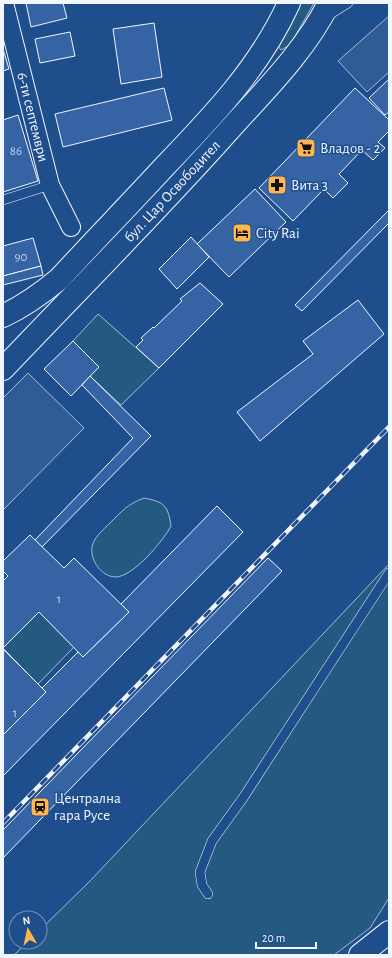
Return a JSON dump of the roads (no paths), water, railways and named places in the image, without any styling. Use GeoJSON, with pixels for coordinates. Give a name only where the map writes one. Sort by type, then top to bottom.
{"type":"FeatureCollection","features":[{"type":"Feature","properties":{"kind":"main road","name":"бул. Цар Освободител"},"geometry":{"type":"LineString","coordinates":[[3,316],[18,309],[40,295],[59,279],[197,132],[248,73],[268,44],[289,3]]}},
{"type":"Feature","properties":{"kind":"main road","name":"бул. Цар Освободител"},"geometry":{"type":"LineString","coordinates":[[3,369],[213,148],[291,61],[325,12]]}},
{"type":"Feature","properties":{"kind":"main road"},"geometry":{"type":"LineString","coordinates":[[360,955],[385,933]]}},
{"type":"Feature","properties":{"kind":"street","name":"6-ти септември"},"geometry":{"type":"LineString","coordinates":[[4,3],[50,185],[71,227]]}},
{"type":"Feature","properties":{"kind":"lane"},"geometry":{"type":"LineString","coordinates":[[325,12],[348,3]]}},
{"type":"Feature","properties":{"kind":"lane"},"geometry":{"type":"LineString","coordinates":[[3,200],[50,185]]}},
{"type":"Feature","properties":{"kind":"lane"},"geometry":{"type":"LineString","coordinates":[[208,894],[202,885],[200,872],[212,841],[243,798],[389,573]]}},
{"type":"Feature","properties":{"kind":"railway"},"geometry":{"type":"LineString","coordinates":[[3,823],[389,427]]}},
{"type":"Feature","properties":{"kind":"place","name":"Владов - 2"},"geometry":{"type":"Point","coordinates":[306,148]}},
{"type":"Feature","properties":{"kind":"place","name":"Вита 3"},"geometry":{"type":"Point","coordinates":[277,185]}},
{"type":"Feature","properties":{"kind":"place","name":"City Rai"},"geometry":{"type":"Point","coordinates":[242,233]}},
{"type":"Feature","properties":{"kind":"place","name":"Централна гара Русе"},"geometry":{"type":"Point","coordinates":[40,807]}}]}
